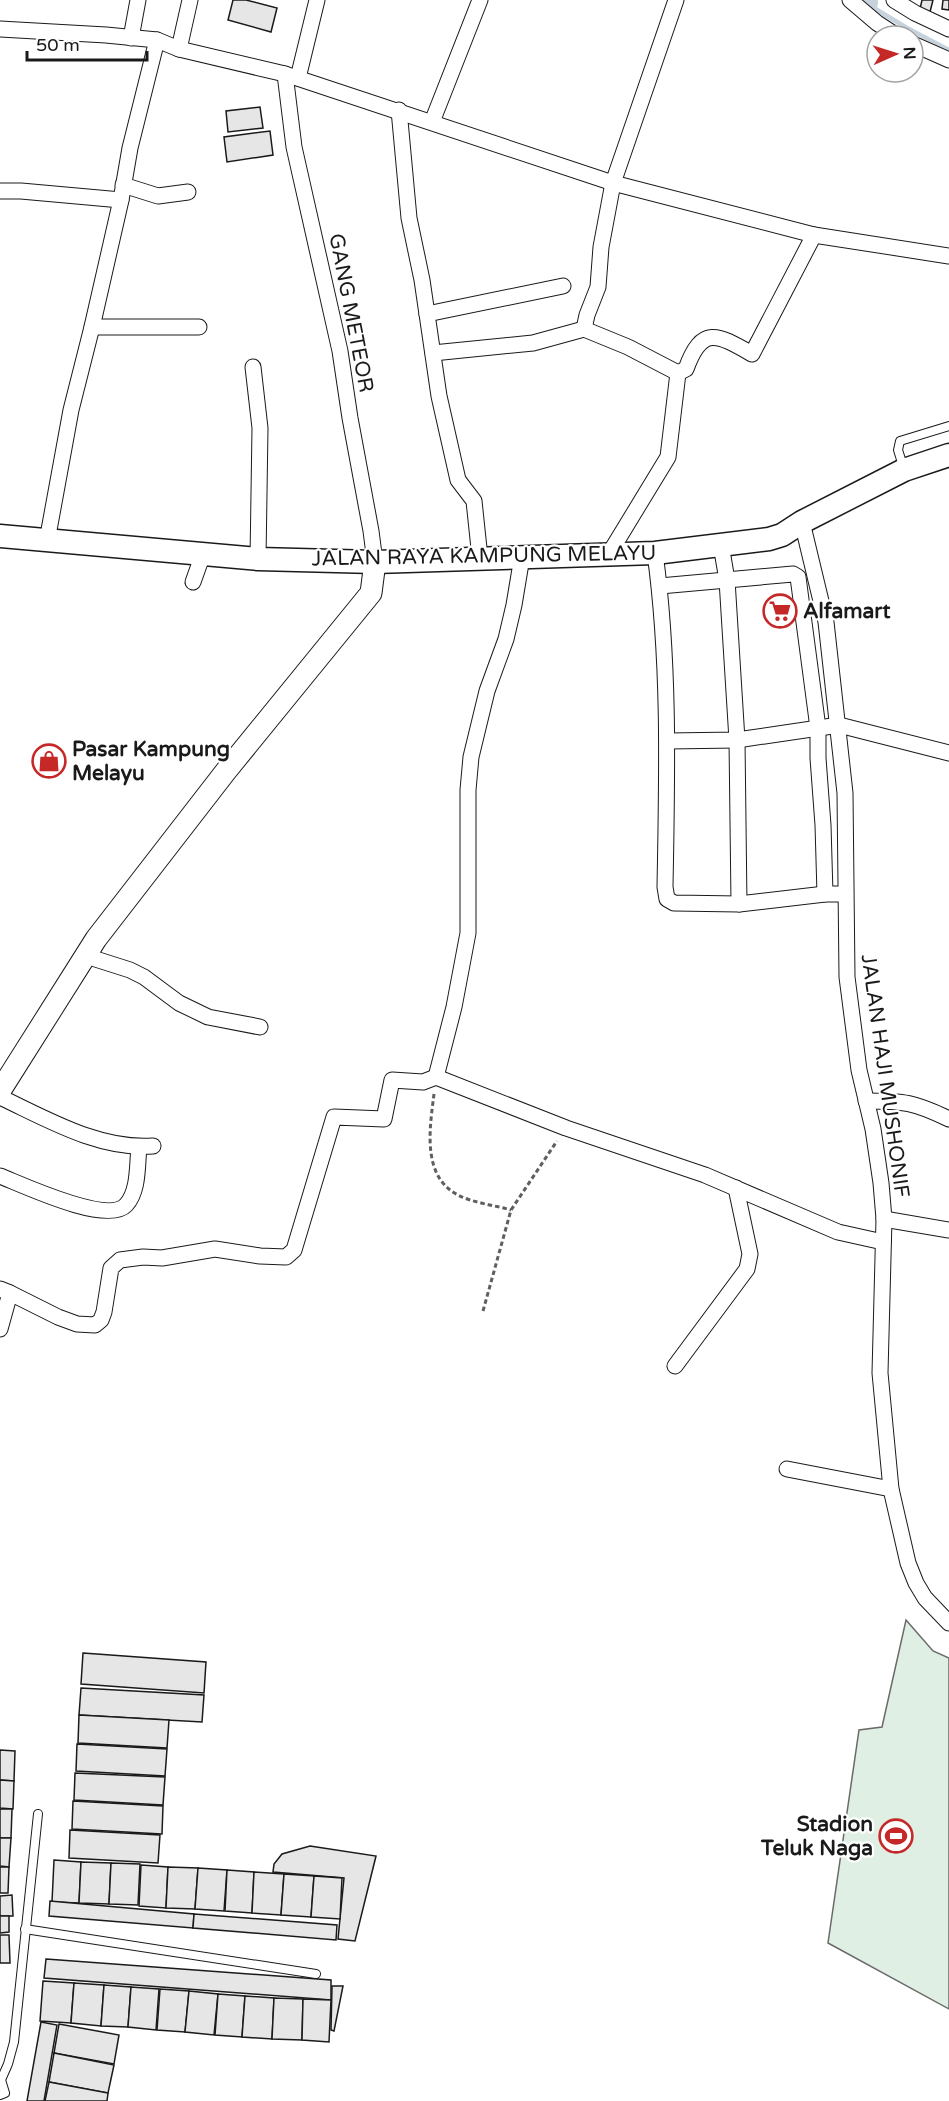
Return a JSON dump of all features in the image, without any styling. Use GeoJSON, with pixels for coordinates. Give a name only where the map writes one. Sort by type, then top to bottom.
{"type":"FeatureCollection","features":[{"type":"Feature","properties":{"kind":"main road","name":"JALAN RAYA KAMPUNG MELAYU"},"geometry":{"type":"LineString","coordinates":[[0,536],[258,559],[375,562],[655,553],[769,539],[783,535],[802,522],[904,470],[949,455]]}},
{"type":"Feature","properties":{"kind":"main road"},"geometry":{"type":"LineString","coordinates":[[0,1091],[96,939],[226,771],[372,593],[375,562]]}},
{"type":"Feature","properties":{"kind":"street"},"geometry":{"type":"LineString","coordinates":[[131,38],[138,0]]}},
{"type":"Feature","properties":{"kind":"street"},"geometry":{"type":"LineString","coordinates":[[179,49],[190,0]]}},
{"type":"Feature","properties":{"kind":"street"},"geometry":{"type":"LineString","coordinates":[[292,76],[316,0]]}},
{"type":"Feature","properties":{"kind":"street"},"geometry":{"type":"LineString","coordinates":[[432,122],[480,0]]}},
{"type":"Feature","properties":{"kind":"street"},"geometry":{"type":"LineString","coordinates":[[584,329],[598,287],[600,247],[613,183],[676,0]]}},
{"type":"Feature","properties":{"kind":"street"},"geometry":{"type":"LineString","coordinates":[[850,0],[879,24]]}},
{"type":"Feature","properties":{"kind":"street"},"geometry":{"type":"LineString","coordinates":[[894,0],[949,29]]}},
{"type":"Feature","properties":{"kind":"street"},"geometry":{"type":"LineString","coordinates":[[0,29],[157,40],[179,49],[292,76],[613,183],[814,235],[949,256]]}},
{"type":"Feature","properties":{"kind":"street"},"geometry":{"type":"LineString","coordinates":[[47,540],[71,410],[157,40]]}},
{"type":"Feature","properties":{"kind":"street"},"geometry":{"type":"LineString","coordinates":[[925,49],[949,60]]}},
{"type":"Feature","properties":{"kind":"street","name":"GANG METEOR"},"geometry":{"type":"LineString","coordinates":[[292,76],[294,147],[340,351],[375,562]]}},
{"type":"Feature","properties":{"kind":"street"},"geometry":{"type":"LineString","coordinates":[[399,110],[409,218],[439,396],[458,480],[474,501],[480,558]]}},
{"type":"Feature","properties":{"kind":"street"},"geometry":{"type":"LineString","coordinates":[[0,191],[122,192],[158,196],[188,192]]}},
{"type":"Feature","properties":{"kind":"street"},"geometry":{"type":"LineString","coordinates":[[678,373],[686,369],[693,353],[701,341],[706,338],[723,339],[752,354],[814,235]]}},
{"type":"Feature","properties":{"kind":"street"},"geometry":{"type":"LineString","coordinates":[[427,314],[563,286]]}},
{"type":"Feature","properties":{"kind":"street"},"geometry":{"type":"LineString","coordinates":[[92,327],[200,327]]}},
{"type":"Feature","properties":{"kind":"street"},"geometry":{"type":"LineString","coordinates":[[433,353],[533,343],[584,329],[628,347],[678,373]]}},
{"type":"Feature","properties":{"kind":"street"},"geometry":{"type":"LineString","coordinates":[[253,367],[260,428],[258,559]]}},
{"type":"Feature","properties":{"kind":"street"},"geometry":{"type":"LineString","coordinates":[[609,554],[669,457],[678,373]]}},
{"type":"Feature","properties":{"kind":"street","name":"JALAN HAJI MUSHONIF"},"geometry":{"type":"LineString","coordinates":[[802,522],[826,622],[839,725],[845,793],[847,977],[859,1070],[877,1153],[884,1219],[880,1373],[891,1489],[908,1563],[916,1583],[925,1598],[949,1623]]}},
{"type":"Feature","properties":{"kind":"street"},"geometry":{"type":"LineString","coordinates":[[721,545],[727,580],[736,740],[739,904]]}},
{"type":"Feature","properties":{"kind":"street"},"geometry":{"type":"LineString","coordinates":[[655,553],[660,586],[668,741],[665,887],[667,899],[674,903],[739,904],[825,894],[845,894]]}},
{"type":"Feature","properties":{"kind":"street"},"geometry":{"type":"LineString","coordinates":[[193,582],[203,554]]}},
{"type":"Feature","properties":{"kind":"street"},"geometry":{"type":"LineString","coordinates":[[436,1077],[454,1006],[468,933],[468,790],[471,757],[487,691],[509,628],[522,557]]}},
{"type":"Feature","properties":{"kind":"street"},"geometry":{"type":"LineString","coordinates":[[660,586],[793,574],[798,577],[818,728],[825,894]]}},
{"type":"Feature","properties":{"kind":"street"},"geometry":{"type":"LineString","coordinates":[[668,741],[736,740],[839,725],[949,753]]}},
{"type":"Feature","properties":{"kind":"street"},"geometry":{"type":"LineString","coordinates":[[86,956],[130,970],[144,977],[180,1003],[208,1017],[260,1027]]}},
{"type":"Feature","properties":{"kind":"street"},"geometry":{"type":"LineString","coordinates":[[0,1329],[5,1291],[58,1317],[77,1324],[95,1325],[101,1320],[104,1312],[111,1268],[120,1260],[143,1257],[162,1258],[215,1250],[280,1257],[291,1255],[334,1117],[384,1119],[392,1080],[423,1082],[436,1077],[566,1128],[705,1175],[838,1232],[883,1242]]}},
{"type":"Feature","properties":{"kind":"street"},"geometry":{"type":"LineString","coordinates":[[0,1097],[96,1139],[146,1147],[133,1193],[126,1204],[117,1210],[65,1203],[0,1176]]}},
{"type":"Feature","properties":{"kind":"street"},"geometry":{"type":"LineString","coordinates":[[866,1101],[900,1101],[914,1104],[949,1119]]}},
{"type":"Feature","properties":{"kind":"street"},"geometry":{"type":"LineString","coordinates":[[675,1366],[747,1269],[750,1254],[736,1188]]}},
{"type":"Feature","properties":{"kind":"street"},"geometry":{"type":"LineString","coordinates":[[884,1219],[949,1230]]}},
{"type":"Feature","properties":{"kind":"street"},"geometry":{"type":"LineString","coordinates":[[787,1469],[891,1489]]}},
{"type":"Feature","properties":{"kind":"lane"},"geometry":{"type":"LineString","coordinates":[[904,470],[898,450],[900,441],[949,426]]}},
{"type":"Feature","properties":{"kind":"lane"},"geometry":{"type":"LineString","coordinates":[[3,2096],[1,2080],[14,2042],[38,1814]]}},
{"type":"Feature","properties":{"kind":"lane"},"geometry":{"type":"LineString","coordinates":[[25,1929],[316,1974]]}},
{"type":"Feature","properties":{"kind":"path"},"geometry":{"type":"LineString","coordinates":[[436,1077],[429,1136],[437,1174],[450,1190],[460,1196],[511,1210]]}},
{"type":"Feature","properties":{"kind":"path"},"geometry":{"type":"LineString","coordinates":[[483,1311],[511,1210],[566,1128]]}},
{"type":"Feature","properties":{"kind":"green space","name":"Stadion Teluk Naga"},"geometry":{"type":"Polygon","coordinates":[[[906,1620],[933,1651],[949,1658],[949,2009],[828,1943],[859,1730],[882,1727],[906,1620]]]}},
{"type":"Feature","properties":{"kind":"building"},"geometry":{"type":"Polygon","coordinates":[[[233,0],[246,0],[277,8],[271,32],[228,20],[233,0]]]}},
{"type":"Feature","properties":{"kind":"building"},"geometry":{"type":"Polygon","coordinates":[[[922,0],[933,0],[930,12],[920,9],[922,0]]]}},
{"type":"Feature","properties":{"kind":"building"},"geometry":{"type":"Polygon","coordinates":[[[943,0],[949,0],[949,10],[942,9],[943,0]]]}},
{"type":"Feature","properties":{"kind":"building"},"geometry":{"type":"Polygon","coordinates":[[[260,107],[263,128],[228,132],[226,111],[260,107]]]}},
{"type":"Feature","properties":{"kind":"building"},"geometry":{"type":"Polygon","coordinates":[[[270,131],[273,155],[227,162],[224,137],[270,131]]]}},
{"type":"Feature","properties":{"kind":"building"},"geometry":{"type":"Polygon","coordinates":[[[83,1653],[206,1662],[204,1693],[81,1684],[83,1653]]]}},
{"type":"Feature","properties":{"kind":"building"},"geometry":{"type":"Polygon","coordinates":[[[81,1688],[204,1695],[202,1722],[79,1715],[81,1688]]]}},
{"type":"Feature","properties":{"kind":"building"},"geometry":{"type":"Polygon","coordinates":[[[79,1715],[169,1720],[167,1748],[78,1743],[79,1715]]]}},
{"type":"Feature","properties":{"kind":"building"},"geometry":{"type":"Polygon","coordinates":[[[77,1744],[167,1749],[165,1776],[76,1771],[77,1744]]]}},
{"type":"Feature","properties":{"kind":"building"},"geometry":{"type":"Polygon","coordinates":[[[0,1750],[15,1751],[14,1781],[0,1780],[0,1750]]]}},
{"type":"Feature","properties":{"kind":"building"},"geometry":{"type":"Polygon","coordinates":[[[75,1773],[165,1777],[163,1805],[74,1800],[75,1773]]]}},
{"type":"Feature","properties":{"kind":"building"},"geometry":{"type":"Polygon","coordinates":[[[0,1780],[14,1781],[13,1809],[0,1808],[0,1780]]]}},
{"type":"Feature","properties":{"kind":"building"},"geometry":{"type":"Polygon","coordinates":[[[73,1801],[163,1806],[162,1834],[72,1829],[73,1801]]]}},
{"type":"Feature","properties":{"kind":"building"},"geometry":{"type":"Polygon","coordinates":[[[0,1809],[12,1809],[11,1838],[0,1838],[0,1809]]]}},
{"type":"Feature","properties":{"kind":"building"},"geometry":{"type":"Polygon","coordinates":[[[70,1830],[160,1835],[158,1863],[69,1858],[70,1830]]]}},
{"type":"Feature","properties":{"kind":"building"},"geometry":{"type":"Polygon","coordinates":[[[0,1838],[11,1838],[9,1867],[0,1866],[0,1838]]]}},
{"type":"Feature","properties":{"kind":"building"},"geometry":{"type":"Polygon","coordinates":[[[310,1846],[376,1856],[355,1941],[338,1939],[344,1878],[273,1872],[274,1864],[282,1854],[310,1846]]]}},
{"type":"Feature","properties":{"kind":"building"},"geometry":{"type":"Polygon","coordinates":[[[54,1860],[81,1862],[79,1903],[52,1902],[54,1860]]]}},
{"type":"Feature","properties":{"kind":"building"},"geometry":{"type":"Polygon","coordinates":[[[81,1862],[111,1863],[109,1904],[79,1903],[81,1862]]]}},
{"type":"Feature","properties":{"kind":"building"},"geometry":{"type":"Polygon","coordinates":[[[111,1863],[140,1864],[138,1905],[109,1904],[111,1863]]]}},
{"type":"Feature","properties":{"kind":"building"},"geometry":{"type":"Polygon","coordinates":[[[141,1865],[168,1867],[166,1908],[139,1906],[141,1865]]]}},
{"type":"Feature","properties":{"kind":"building"},"geometry":{"type":"Polygon","coordinates":[[[0,1867],[9,1867],[8,1893],[0,1893],[0,1867]]]}},
{"type":"Feature","properties":{"kind":"building"},"geometry":{"type":"Polygon","coordinates":[[[168,1867],[198,1868],[195,1909],[166,1908],[168,1867]]]}},
{"type":"Feature","properties":{"kind":"building"},"geometry":{"type":"Polygon","coordinates":[[[198,1868],[227,1870],[224,1911],[195,1909],[198,1868]]]}},
{"type":"Feature","properties":{"kind":"building"},"geometry":{"type":"Polygon","coordinates":[[[227,1870],[254,1872],[252,1913],[225,1911],[227,1870]]]}},
{"type":"Feature","properties":{"kind":"building"},"geometry":{"type":"Polygon","coordinates":[[[254,1872],[284,1874],[281,1915],[252,1913],[254,1872]]]}},
{"type":"Feature","properties":{"kind":"building"},"geometry":{"type":"Polygon","coordinates":[[[284,1874],[314,1876],[311,1917],[281,1915],[284,1874]]]}},
{"type":"Feature","properties":{"kind":"building"},"geometry":{"type":"Polygon","coordinates":[[[314,1876],[342,1878],[340,1919],[311,1917],[314,1876]]]}},
{"type":"Feature","properties":{"kind":"building"},"geometry":{"type":"Polygon","coordinates":[[[12,1895],[13,1916],[0,1916],[0,1896],[12,1895]]]}},
{"type":"Feature","properties":{"kind":"building"},"geometry":{"type":"Polygon","coordinates":[[[50,1901],[194,1914],[193,1928],[49,1916],[50,1901]]]}},
{"type":"Feature","properties":{"kind":"building"},"geometry":{"type":"Polygon","coordinates":[[[194,1914],[337,1925],[336,1940],[193,1928],[194,1914]]]}},
{"type":"Feature","properties":{"kind":"building"},"geometry":{"type":"Polygon","coordinates":[[[0,1916],[9,1916],[9,1932],[0,1933],[0,1916]]]}},
{"type":"Feature","properties":{"kind":"building"},"geometry":{"type":"Polygon","coordinates":[[[0,1935],[9,1935],[10,1963],[0,1963],[0,1935]]]}},
{"type":"Feature","properties":{"kind":"building"},"geometry":{"type":"Polygon","coordinates":[[[46,1959],[331,1980],[331,2000],[44,1978],[46,1959]]]}},
{"type":"Feature","properties":{"kind":"building"},"geometry":{"type":"Polygon","coordinates":[[[43,1981],[74,1983],[71,2023],[40,2021],[43,1981]]]}},
{"type":"Feature","properties":{"kind":"building"},"geometry":{"type":"Polygon","coordinates":[[[74,1983],[104,1985],[101,2026],[71,2023],[74,1983]]]}},
{"type":"Feature","properties":{"kind":"building"},"geometry":{"type":"Polygon","coordinates":[[[104,1985],[131,1987],[128,2027],[101,2026],[104,1985]]]}},
{"type":"Feature","properties":{"kind":"building"},"geometry":{"type":"Polygon","coordinates":[[[332,1986],[343,1986],[334,2031],[331,2030],[332,1986]]]}},
{"type":"Feature","properties":{"kind":"building"},"geometry":{"type":"Polygon","coordinates":[[[131,1987],[159,1989],[156,2030],[128,2027],[131,1987]]]}},
{"type":"Feature","properties":{"kind":"building"},"geometry":{"type":"Polygon","coordinates":[[[160,1989],[189,1991],[185,2032],[157,2030],[160,1989]]]}},
{"type":"Feature","properties":{"kind":"building"},"geometry":{"type":"Polygon","coordinates":[[[189,1991],[218,1994],[214,2035],[185,2032],[189,1991]]]}},
{"type":"Feature","properties":{"kind":"building"},"geometry":{"type":"Polygon","coordinates":[[[218,1994],[245,1996],[242,2037],[215,2035],[218,1994]]]}},
{"type":"Feature","properties":{"kind":"building"},"geometry":{"type":"Polygon","coordinates":[[[245,1996],[274,1998],[272,2039],[242,2037],[245,1996]]]}},
{"type":"Feature","properties":{"kind":"building"},"geometry":{"type":"Polygon","coordinates":[[[274,1998],[303,1999],[302,2040],[272,2039],[274,1998]]]}},
{"type":"Feature","properties":{"kind":"building"},"geometry":{"type":"Polygon","coordinates":[[[303,1999],[331,2000],[329,2042],[302,2040],[303,1999]]]}},
{"type":"Feature","properties":{"kind":"building"},"geometry":{"type":"Polygon","coordinates":[[[41,2022],[57,2025],[44,2101],[27,2101],[41,2022]]]}},
{"type":"Feature","properties":{"kind":"building"},"geometry":{"type":"Polygon","coordinates":[[[59,2024],[119,2035],[114,2064],[54,2053],[59,2024]]]}},
{"type":"Feature","properties":{"kind":"building"},"geometry":{"type":"Polygon","coordinates":[[[54,2053],[114,2065],[108,2093],[49,2082],[54,2053]]]}},
{"type":"Feature","properties":{"kind":"building"},"geometry":{"type":"Polygon","coordinates":[[[49,2082],[108,2093],[107,2101],[45,2101],[49,2082]]]}},
{"type":"Feature","properties":{"kind":"waterway"},"geometry":{"type":"LineString","coordinates":[[864,2],[949,50]]}},
{"type":"Feature","properties":{"kind":"place","name":"Alfamart"},"geometry":{"type":"Point","coordinates":[780,611]}},
{"type":"Feature","properties":{"kind":"place","name":"Pasar Kampung Melayu"},"geometry":{"type":"Point","coordinates":[49,761]}},
{"type":"Feature","properties":{"kind":"place","name":"Stadion Teluk Naga"},"geometry":{"type":"Point","coordinates":[896,1836]}}]}
